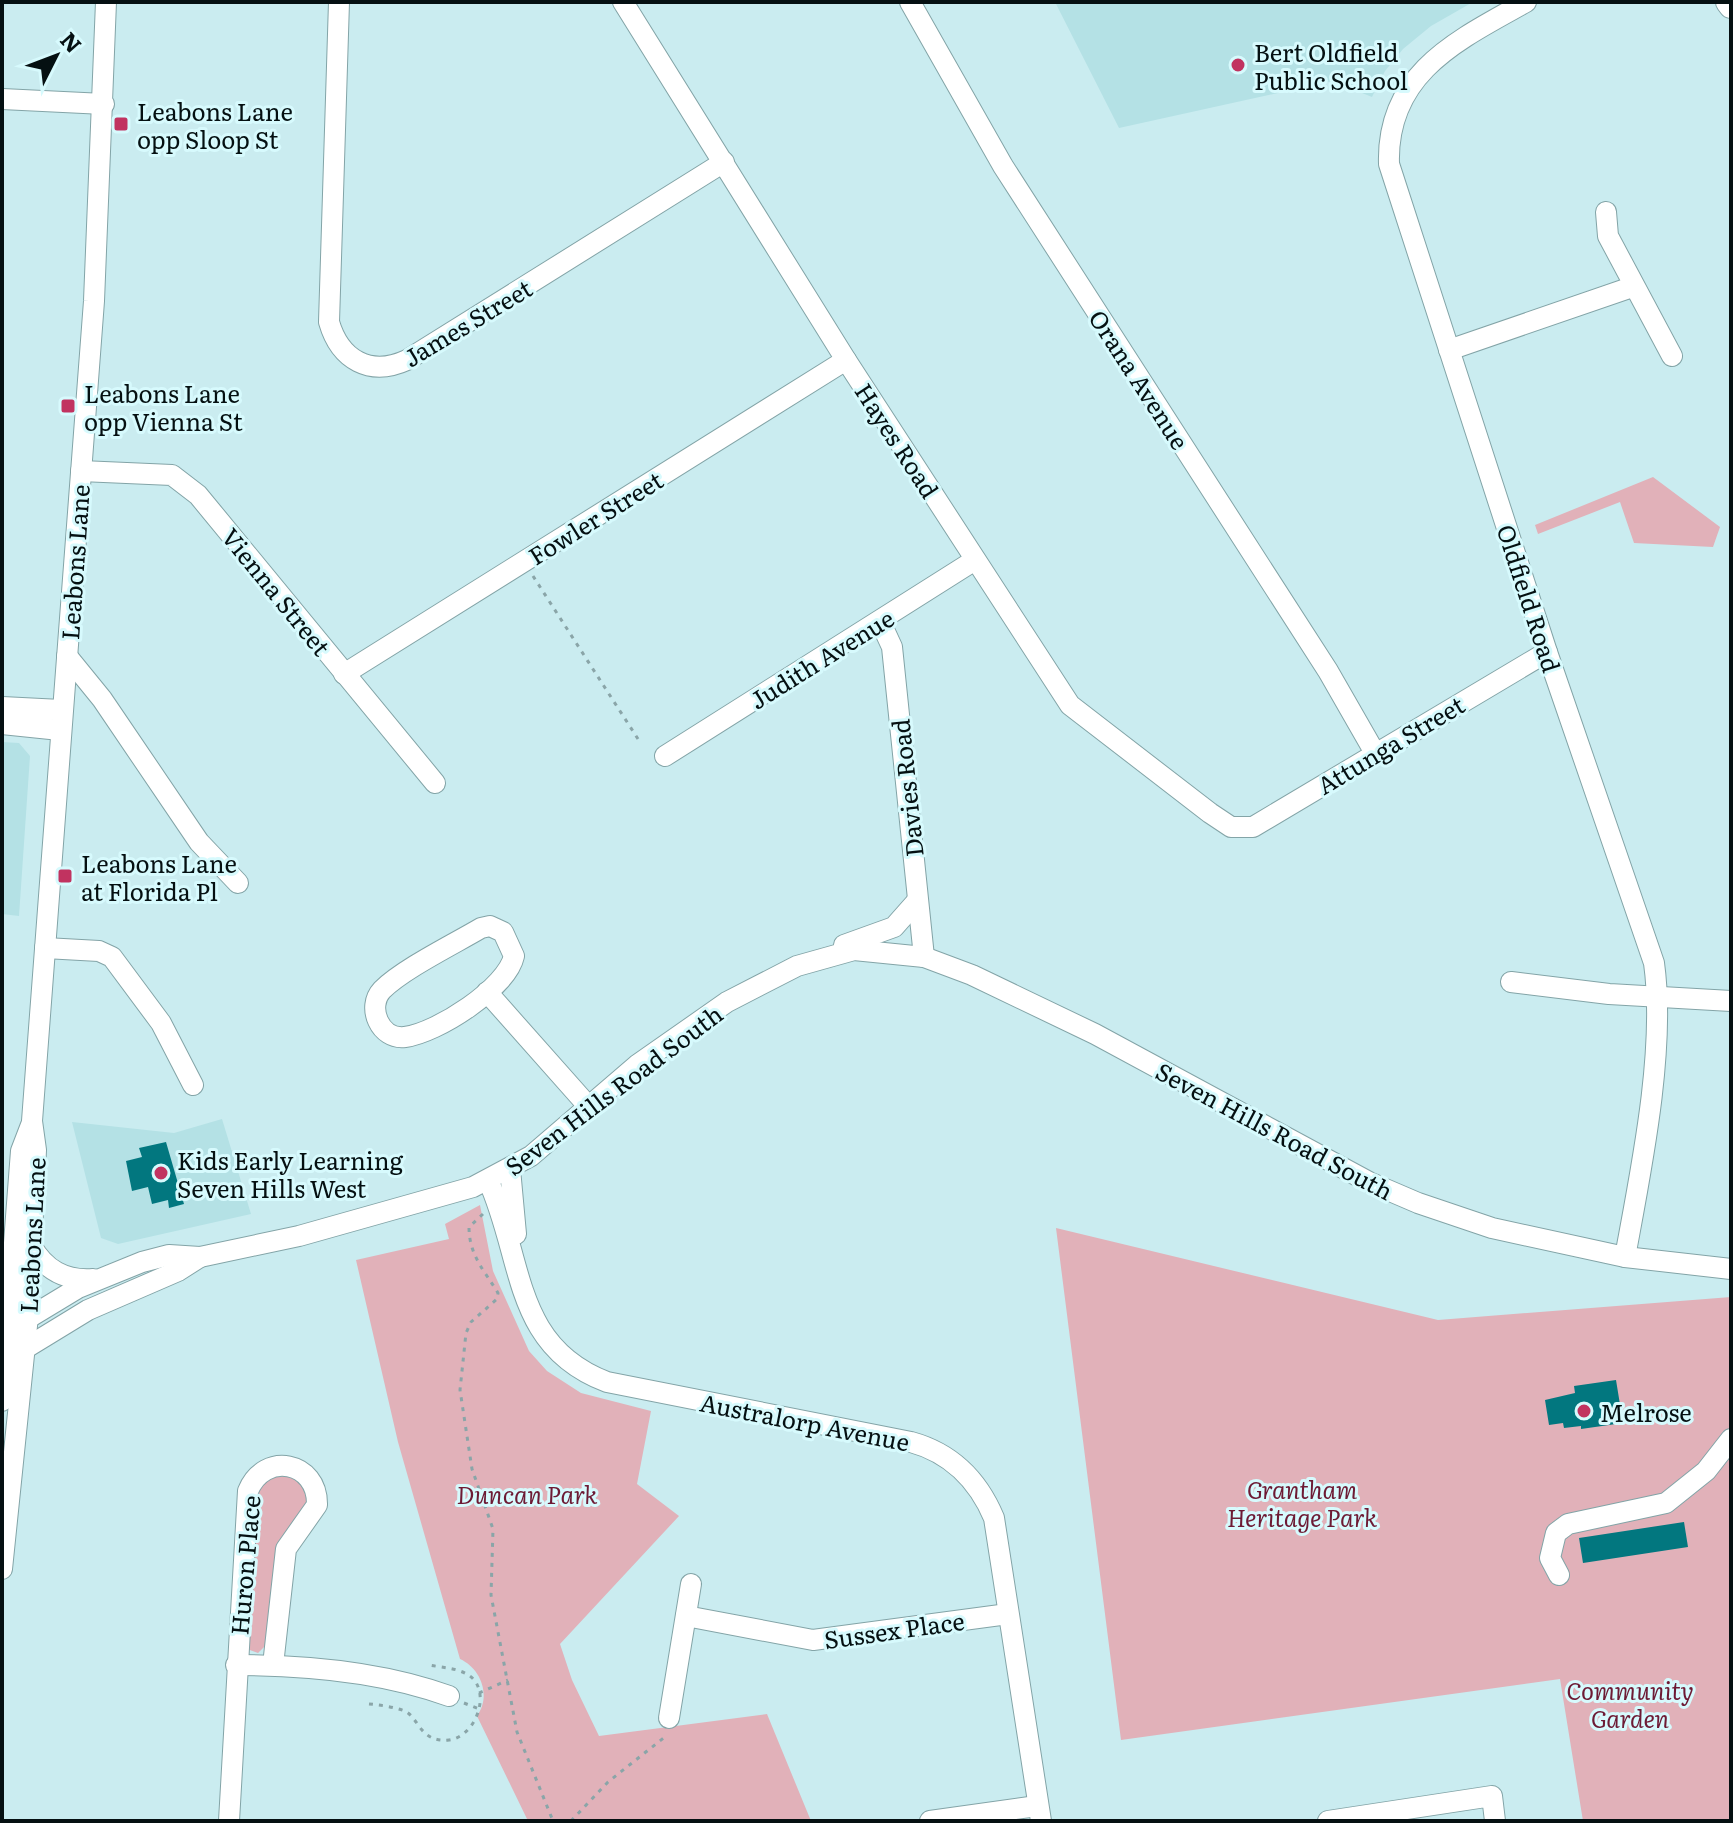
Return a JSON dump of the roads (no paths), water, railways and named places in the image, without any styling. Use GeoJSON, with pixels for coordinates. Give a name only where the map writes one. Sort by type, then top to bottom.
{"type":"FeatureCollection","features":[{"type":"Feature","properties":{"kind":"street","name":"Leabons Lane"},"geometry":{"type":"LineString","coordinates":[[2,1569],[28,1316],[36,1150],[32,1121],[81,471],[104,104],[106,2]]}},
{"type":"Feature","properties":{"kind":"street","name":"James Street"},"geometry":{"type":"LineString","coordinates":[[339,2],[329,322],[341,349],[365,366],[385,368],[407,360],[724,162]]}},
{"type":"Feature","properties":{"kind":"street","name":"Hayes Road"},"geometry":{"type":"LineString","coordinates":[[623,2],[846,360],[1080,716],[1231,827]]}},
{"type":"Feature","properties":{"kind":"street","name":"Orana Avenue"},"geometry":{"type":"LineString","coordinates":[[910,2],[1003,166],[1328,671],[1375,753]]}},
{"type":"Feature","properties":{"kind":"street","name":"Oldfield Road"},"geometry":{"type":"LineString","coordinates":[[1526,2],[1446,48],[1417,79],[1394,117],[1389,147],[1393,182],[1547,652],[1654,963],[1659,998],[1657,1037],[1625,1257]]}},
{"type":"Feature","properties":{"kind":"street"},"geometry":{"type":"LineString","coordinates":[[2,99],[104,104]]}},
{"type":"Feature","properties":{"kind":"street"},"geometry":{"type":"LineString","coordinates":[[1606,212],[1608,236],[1632,287],[1672,356]]}},
{"type":"Feature","properties":{"kind":"street"},"geometry":{"type":"LineString","coordinates":[[1449,350],[1632,287]]}},
{"type":"Feature","properties":{"kind":"street","name":"Fowler Street"},"geometry":{"type":"LineString","coordinates":[[344,674],[846,360]]}},
{"type":"Feature","properties":{"kind":"street","name":"Vienna Street"},"geometry":{"type":"LineString","coordinates":[[81,471],[172,475],[198,495],[435,783]]}},
{"type":"Feature","properties":{"kind":"street","name":"Judith Avenue"},"geometry":{"type":"LineString","coordinates":[[665,756],[975,560]]}},
{"type":"Feature","properties":{"kind":"street","name":"Davies Road"},"geometry":{"type":"LineString","coordinates":[[880,621],[892,647],[924,957]]}},
{"type":"Feature","properties":{"kind":"street","name":"Attunga Street"},"geometry":{"type":"LineString","coordinates":[[1231,827],[1244,829],[1265,820],[1547,652]]}},
{"type":"Feature","properties":{"kind":"street"},"geometry":{"type":"LineString","coordinates":[[67,656],[102,699],[199,842],[238,883]]}},
{"type":"Feature","properties":{"kind":"street"},"geometry":{"type":"LineString","coordinates":[[2,707],[61,720]]}},
{"type":"Feature","properties":{"kind":"street"},"geometry":{"type":"LineString","coordinates":[[2,724],[61,720]]}},
{"type":"Feature","properties":{"kind":"street","name":"Seven Hills Road South"},"geometry":{"type":"LineString","coordinates":[[834,953],[848,942],[894,927],[917,901]]}},
{"type":"Feature","properties":{"kind":"street"},"geometry":{"type":"LineString","coordinates":[[490,926],[503,932],[514,956],[510,967],[487,992],[454,1016],[403,1038],[384,1028],[374,1011],[375,1001],[385,987],[481,928],[490,926]]}},
{"type":"Feature","properties":{"kind":"street"},"geometry":{"type":"LineString","coordinates":[[45,948],[99,951],[112,957],[154,1011],[193,1085]]}},
{"type":"Feature","properties":{"kind":"street","name":"Seven Hills Road South"},"geometry":{"type":"LineString","coordinates":[[5,1332],[97,1279],[169,1255],[200,1257],[353,1223],[451,1196],[488,1180],[510,1169],[662,1046],[727,1002],[797,966],[834,953],[873,949],[924,957],[995,985],[1095,1034],[1393,1193],[1492,1228],[1625,1257],[1731,1269]]}},
{"type":"Feature","properties":{"kind":"street"},"geometry":{"type":"LineString","coordinates":[[1511,982],[1659,998],[1731,1001]]}},
{"type":"Feature","properties":{"kind":"street"},"geometry":{"type":"LineString","coordinates":[[487,992],[589,1107]]}},
{"type":"Feature","properties":{"kind":"street","name":"Leabons Lane"},"geometry":{"type":"LineString","coordinates":[[2,1401],[21,1151],[32,1121]]}},
{"type":"Feature","properties":{"kind":"street","name":"Australorp Avenue"},"geometry":{"type":"LineString","coordinates":[[510,1169],[521,1282]]}},
{"type":"Feature","properties":{"kind":"street","name":"Australorp Avenue"},"geometry":{"type":"LineString","coordinates":[[488,1180],[498,1202],[521,1282],[543,1336],[563,1359],[585,1373],[607,1382],[911,1442],[948,1458],[978,1488],[994,1518],[1039,1813]]}},
{"type":"Feature","properties":{"kind":"street"},"geometry":{"type":"LineString","coordinates":[[31,1245],[41,1261],[62,1276],[97,1279]]}},
{"type":"Feature","properties":{"kind":"street","name":"Seven Hills Road South"},"geometry":{"type":"LineString","coordinates":[[4,1362],[88,1310],[178,1271],[200,1257]]}},
{"type":"Feature","properties":{"kind":"street"},"geometry":{"type":"LineString","coordinates":[[1559,1575],[1550,1558],[1556,1533],[1568,1524],[1666,1503],[1706,1471],[1731,1439]]}},
{"type":"Feature","properties":{"kind":"street","name":"Huron Place"},"geometry":{"type":"LineString","coordinates":[[229,1821],[248,1491],[257,1474],[268,1468],[287,1465],[309,1477],[316,1490],[317,1505],[286,1549],[273,1665]]}},
{"type":"Feature","properties":{"kind":"street"},"geometry":{"type":"LineString","coordinates":[[669,1718],[691,1584]]}},
{"type":"Feature","properties":{"kind":"street","name":"Sussex Place"},"geometry":{"type":"LineString","coordinates":[[686,1616],[813,1640],[1008,1614]]}},
{"type":"Feature","properties":{"kind":"street"},"geometry":{"type":"LineString","coordinates":[[236,1665],[273,1665],[403,1681],[449,1696]]}},
{"type":"Feature","properties":{"kind":"street"},"geometry":{"type":"LineString","coordinates":[[1328,1821],[1492,1796],[1495,1821]]}},
{"type":"Feature","properties":{"kind":"street"},"geometry":{"type":"LineString","coordinates":[[930,1821],[1039,1813]]}},
{"type":"Feature","properties":{"kind":"place","name":"Bert Oldfield Public School"},"geometry":{"type":"Point","coordinates":[1238,65]}},
{"type":"Feature","properties":{"kind":"place","name":"Leabons Lane opp Sloop St"},"geometry":{"type":"Point","coordinates":[121,124]}},
{"type":"Feature","properties":{"kind":"place","name":"Leabons Lane opp Vienna St"},"geometry":{"type":"Point","coordinates":[68,406]}},
{"type":"Feature","properties":{"kind":"place","name":"Leabons Lane at Florida Pl"},"geometry":{"type":"Point","coordinates":[65,876]}},
{"type":"Feature","properties":{"kind":"place","name":"Kids Early Learning Seven Hills West"},"geometry":{"type":"Point","coordinates":[161,1173]}},
{"type":"Feature","properties":{"kind":"place","name":"Melrose"},"geometry":{"type":"Point","coordinates":[1584,1411]}},
{"type":"Feature","properties":{"kind":"park label","name":"Duncan Park"},"geometry":{"type":"Point","coordinates":[527,1493]}},
{"type":"Feature","properties":{"kind":"park label","name":"Grantham Heritage Park"},"geometry":{"type":"Point","coordinates":[1302,1502]}},
{"type":"Feature","properties":{"kind":"park label","name":"Community Garden"},"geometry":{"type":"Point","coordinates":[1630,1703]}}]}
